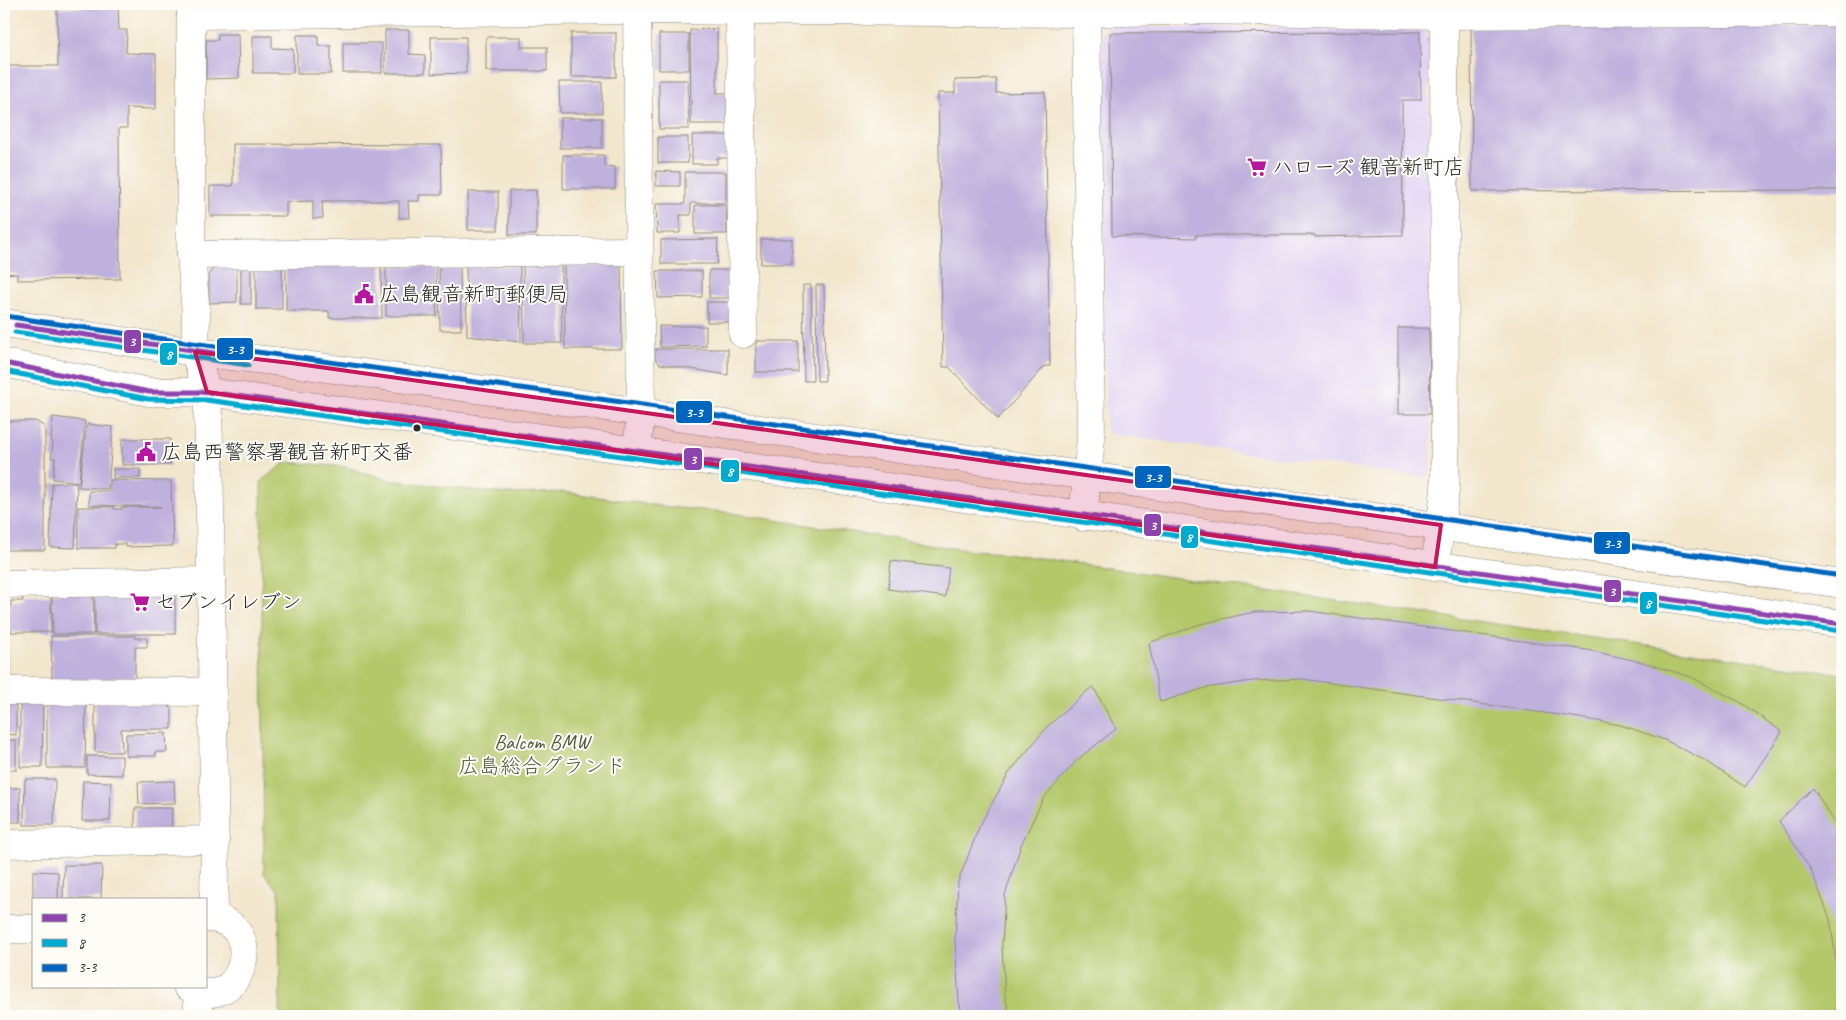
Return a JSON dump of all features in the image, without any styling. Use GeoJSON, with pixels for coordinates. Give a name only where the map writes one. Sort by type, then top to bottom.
{"type":"FeatureCollection","features":[{"type":"Feature","properties":{"kind":"street"},"geometry":{"type":"LineString","coordinates":[[637,7],[641,412],[637,451]]}},
{"type":"Feature","properties":{"kind":"street"},"geometry":{"type":"LineString","coordinates":[[194,998],[228,987],[239,977],[244,963],[244,948],[238,934],[227,924],[209,918],[214,840],[210,441],[206,392],[195,352],[196,314],[191,255],[191,9],[637,7],[740,10],[1086,8],[1444,15],[1842,12]]}},
{"type":"Feature","properties":{"kind":"street"},"geometry":{"type":"LineString","coordinates":[[1083,517],[1091,438],[1086,8]]}},
{"type":"Feature","properties":{"kind":"street"},"geometry":{"type":"LineString","coordinates":[[740,10],[743,334]]}},
{"type":"Feature","properties":{"kind":"street"},"geometry":{"type":"LineString","coordinates":[[1434,567],[1441,525],[1445,481],[1444,15]]}},
{"type":"Feature","properties":{"kind":"street"},"geometry":{"type":"LineString","coordinates":[[191,255],[638,251]]}},
{"type":"Feature","properties":{"kind":"street"},"geometry":{"type":"LineString","coordinates":[[4,323],[195,352],[291,363],[1441,525],[1842,584]]}},
{"type":"Feature","properties":{"kind":"street"},"geometry":{"type":"LineString","coordinates":[[4,363],[150,392],[206,392],[637,451],[1083,517],[1842,624]]}},
{"type":"Feature","properties":{"kind":"street"},"geometry":{"type":"LineString","coordinates":[[4,584],[211,582]]}},
{"type":"Feature","properties":{"kind":"street"},"geometry":{"type":"LineString","coordinates":[[4,691],[213,692]]}},
{"type":"Feature","properties":{"kind":"street"},"geometry":{"type":"LineString","coordinates":[[4,844],[214,840]]}},
{"type":"Feature","properties":{"kind":"street"},"geometry":{"type":"LineString","coordinates":[[4,929],[32,929]]}},
{"type":"Feature","properties":{"kind":"highlighted area"},"geometry":{"type":"Polygon","coordinates":[[[195,352],[291,363],[1441,525],[1435,567],[207,392],[195,352]]]}},
{"type":"Feature","properties":{"kind":"shaded area"},"geometry":{"type":"Polygon","coordinates":[[[1108,27],[1419,27],[1429,36],[1431,472],[1424,478],[1110,434],[1106,428],[1102,34],[1108,27]]]}},
{"type":"Feature","properties":{"kind":"green space","name":"Balcom BMW 広島総合グランド"},"geometry":{"type":"Polygon","coordinates":[[[286,462],[346,467],[389,480],[487,492],[511,494],[564,492],[666,507],[725,512],[972,551],[1005,553],[1842,674],[1842,1016],[280,1016],[279,891],[264,874],[261,481],[286,462]]]}},
{"type":"Feature","properties":{"kind":"building"},"geometry":{"type":"Polygon","coordinates":[[[4,4],[8,4],[9,66],[58,66],[57,8],[85,8],[85,4],[118,4],[119,30],[127,30],[126,53],[156,54],[156,109],[127,108],[127,128],[119,128],[120,279],[17,280],[17,274],[4,273],[4,4]]]}},
{"type":"Feature","properties":{"kind":"building"},"geometry":{"type":"Polygon","coordinates":[[[1842,25],[1842,190],[1472,191],[1471,26],[1842,25]]]}},
{"type":"Feature","properties":{"kind":"building"},"geometry":{"type":"Polygon","coordinates":[[[717,29],[717,93],[731,93],[731,124],[691,124],[690,30],[717,29]]]}},
{"type":"Feature","properties":{"kind":"building"},"geometry":{"type":"Polygon","coordinates":[[[385,30],[409,30],[409,54],[425,55],[425,73],[385,73],[385,30]]]}},
{"type":"Feature","properties":{"kind":"building","name":"ハローズ 観音新町店"},"geometry":{"type":"Polygon","coordinates":[[[1420,32],[1421,100],[1402,100],[1403,235],[1315,237],[1315,235],[1196,235],[1196,238],[1112,236],[1110,33],[1420,32]]]}},
{"type":"Feature","properties":{"kind":"building"},"geometry":{"type":"Polygon","coordinates":[[[571,33],[616,33],[616,77],[571,77],[571,33]]]}},
{"type":"Feature","properties":{"kind":"building"},"geometry":{"type":"Polygon","coordinates":[[[218,34],[238,34],[239,78],[206,79],[206,40],[218,40],[218,34]]]}},
{"type":"Feature","properties":{"kind":"building"},"geometry":{"type":"Polygon","coordinates":[[[659,34],[689,34],[689,70],[659,70],[659,34]]]}},
{"type":"Feature","properties":{"kind":"building"},"geometry":{"type":"Polygon","coordinates":[[[297,35],[318,35],[318,46],[331,46],[331,74],[297,74],[297,35]]]}},
{"type":"Feature","properties":{"kind":"building"},"geometry":{"type":"Polygon","coordinates":[[[253,36],[272,36],[272,48],[293,49],[293,73],[253,73],[253,36]]]}},
{"type":"Feature","properties":{"kind":"building"},"geometry":{"type":"Polygon","coordinates":[[[431,37],[466,37],[466,73],[431,74],[431,37]]]}},
{"type":"Feature","properties":{"kind":"building"},"geometry":{"type":"Polygon","coordinates":[[[486,37],[521,37],[521,47],[547,47],[547,71],[486,71],[486,37]]]}},
{"type":"Feature","properties":{"kind":"building"},"geometry":{"type":"Polygon","coordinates":[[[343,43],[382,43],[382,73],[343,73],[343,43]]]}},
{"type":"Feature","properties":{"kind":"building"},"geometry":{"type":"Polygon","coordinates":[[[996,79],[996,93],[1045,92],[1050,366],[1045,366],[998,419],[949,367],[943,367],[938,93],[955,93],[955,80],[996,79]]]}},
{"type":"Feature","properties":{"kind":"building"},"geometry":{"type":"Polygon","coordinates":[[[659,80],[688,80],[689,129],[659,129],[659,80]]]}},
{"type":"Feature","properties":{"kind":"building"},"geometry":{"type":"Polygon","coordinates":[[[559,82],[602,82],[602,113],[560,113],[559,82]]]}},
{"type":"Feature","properties":{"kind":"building"},"geometry":{"type":"Polygon","coordinates":[[[560,118],[602,118],[602,148],[560,148],[560,118]]]}},
{"type":"Feature","properties":{"kind":"building"},"geometry":{"type":"Polygon","coordinates":[[[692,135],[733,135],[733,158],[717,158],[717,164],[692,164],[692,135]]]}},
{"type":"Feature","properties":{"kind":"building"},"geometry":{"type":"Polygon","coordinates":[[[658,137],[688,137],[688,163],[658,163],[658,137]]]}},
{"type":"Feature","properties":{"kind":"building"},"geometry":{"type":"Polygon","coordinates":[[[233,144],[441,145],[442,195],[419,195],[419,201],[408,201],[409,218],[399,218],[399,201],[322,201],[323,218],[313,219],[313,201],[286,202],[286,216],[210,216],[210,186],[233,186],[233,144]]]}},
{"type":"Feature","properties":{"kind":"building"},"geometry":{"type":"Polygon","coordinates":[[[563,155],[604,155],[604,166],[615,167],[615,189],[563,189],[563,155]]]}},
{"type":"Feature","properties":{"kind":"building"},"geometry":{"type":"Polygon","coordinates":[[[656,171],[680,172],[680,186],[656,186],[656,171]]]}},
{"type":"Feature","properties":{"kind":"building"},"geometry":{"type":"Polygon","coordinates":[[[685,172],[726,172],[726,203],[691,203],[691,215],[680,215],[680,233],[657,233],[656,204],[685,204],[685,172]]]}},
{"type":"Feature","properties":{"kind":"building"},"geometry":{"type":"Polygon","coordinates":[[[536,190],[536,235],[509,235],[509,191],[536,190]]]}},
{"type":"Feature","properties":{"kind":"building"},"geometry":{"type":"Polygon","coordinates":[[[468,192],[498,192],[498,230],[468,230],[468,192]]]}},
{"type":"Feature","properties":{"kind":"building"},"geometry":{"type":"Polygon","coordinates":[[[695,205],[726,205],[727,234],[695,234],[695,205]]]}},
{"type":"Feature","properties":{"kind":"building"},"geometry":{"type":"Polygon","coordinates":[[[718,239],[717,264],[661,264],[661,240],[718,239]]]}},
{"type":"Feature","properties":{"kind":"building"},"geometry":{"type":"Polygon","coordinates":[[[761,239],[792,239],[792,264],[761,264],[761,239]]]}},
{"type":"Feature","properties":{"kind":"building"},"geometry":{"type":"Polygon","coordinates":[[[256,265],[282,265],[282,309],[256,309],[256,265]]]}},
{"type":"Feature","properties":{"kind":"building"},"geometry":{"type":"Polygon","coordinates":[[[381,265],[382,318],[329,318],[329,311],[286,311],[286,266],[381,265]]]}},
{"type":"Feature","properties":{"kind":"building"},"geometry":{"type":"Polygon","coordinates":[[[439,265],[460,265],[461,330],[440,330],[439,265]]]}},
{"type":"Feature","properties":{"kind":"building"},"geometry":{"type":"Polygon","coordinates":[[[523,265],[561,265],[562,343],[524,343],[523,265]]]}},
{"type":"Feature","properties":{"kind":"building"},"geometry":{"type":"Polygon","coordinates":[[[564,265],[621,265],[622,349],[565,349],[564,265]]]}},
{"type":"Feature","properties":{"kind":"building"},"geometry":{"type":"Polygon","coordinates":[[[241,266],[251,266],[251,304],[241,304],[241,266]]]}},
{"type":"Feature","properties":{"kind":"building"},"geometry":{"type":"Polygon","coordinates":[[[436,266],[437,316],[386,316],[386,267],[436,266]]]}},
{"type":"Feature","properties":{"kind":"building"},"geometry":{"type":"Polygon","coordinates":[[[466,266],[520,266],[521,342],[467,336],[466,266]]]}},
{"type":"Feature","properties":{"kind":"building"},"geometry":{"type":"Polygon","coordinates":[[[215,267],[237,267],[237,302],[209,303],[209,273],[215,267]]]}},
{"type":"Feature","properties":{"kind":"building"},"geometry":{"type":"Polygon","coordinates":[[[709,270],[730,270],[731,298],[709,298],[709,270]]]}},
{"type":"Feature","properties":{"kind":"building"},"geometry":{"type":"Polygon","coordinates":[[[657,271],[702,271],[702,297],[658,298],[657,271]]]}},
{"type":"Feature","properties":{"kind":"building"},"geometry":{"type":"Polygon","coordinates":[[[803,285],[811,285],[813,381],[804,381],[803,285]]]}},
{"type":"Feature","properties":{"kind":"building"},"geometry":{"type":"Polygon","coordinates":[[[816,285],[824,285],[825,381],[817,381],[816,285]]]}},
{"type":"Feature","properties":{"kind":"building"},"geometry":{"type":"Polygon","coordinates":[[[707,302],[731,302],[731,322],[707,322],[707,302]]]}},
{"type":"Feature","properties":{"kind":"building"},"geometry":{"type":"Polygon","coordinates":[[[659,326],[706,326],[706,346],[660,347],[659,326]]]}},
{"type":"Feature","properties":{"kind":"building"},"geometry":{"type":"Polygon","coordinates":[[[1398,328],[1429,328],[1430,414],[1398,414],[1398,328]]]}},
{"type":"Feature","properties":{"kind":"building"},"geometry":{"type":"Polygon","coordinates":[[[756,341],[798,341],[798,372],[756,372],[756,341]]]}},
{"type":"Feature","properties":{"kind":"building"},"geometry":{"type":"Polygon","coordinates":[[[655,349],[728,349],[728,375],[660,364],[655,358],[655,349]]]}},
{"type":"Feature","properties":{"kind":"building"},"geometry":{"type":"Polygon","coordinates":[[[53,417],[85,421],[79,482],[53,479],[55,458],[51,458],[53,442],[51,441],[53,417]]]}},
{"type":"Feature","properties":{"kind":"building"},"geometry":{"type":"Polygon","coordinates":[[[6,421],[36,421],[45,427],[45,550],[6,550],[6,421]]]}},
{"type":"Feature","properties":{"kind":"building"},"geometry":{"type":"Polygon","coordinates":[[[87,424],[113,427],[108,489],[79,487],[87,424]]]}},
{"type":"Feature","properties":{"kind":"building"},"geometry":{"type":"Polygon","coordinates":[[[122,439],[170,439],[170,465],[122,465],[122,439]]]}},
{"type":"Feature","properties":{"kind":"building"},"geometry":{"type":"Polygon","coordinates":[[[113,469],[140,469],[140,478],[113,478],[113,469]]]}},
{"type":"Feature","properties":{"kind":"building"},"geometry":{"type":"Polygon","coordinates":[[[110,480],[171,481],[173,546],[126,547],[126,544],[115,544],[115,548],[78,548],[78,507],[114,507],[114,509],[122,509],[122,507],[161,507],[89,505],[89,491],[110,491],[110,480]]]}},
{"type":"Feature","properties":{"kind":"building"},"geometry":{"type":"Polygon","coordinates":[[[52,483],[77,483],[75,548],[50,547],[52,483]]]}},
{"type":"Feature","properties":{"kind":"building"},"geometry":{"type":"Polygon","coordinates":[[[891,561],[949,568],[945,597],[888,589],[891,561]]]}},
{"type":"Feature","properties":{"kind":"building"},"geometry":{"type":"Polygon","coordinates":[[[175,590],[175,634],[95,634],[95,595],[175,590]]]}},
{"type":"Feature","properties":{"kind":"building"},"geometry":{"type":"Polygon","coordinates":[[[93,591],[94,634],[53,634],[52,594],[93,591]]]}},
{"type":"Feature","properties":{"kind":"building"},"geometry":{"type":"Polygon","coordinates":[[[22,596],[51,596],[51,632],[11,632],[11,629],[4,629],[4,614],[10,614],[11,601],[23,601],[22,596]]]}},
{"type":"Feature","properties":{"kind":"building"},"geometry":{"type":"Polygon","coordinates":[[[1309,611],[1587,650],[1642,662],[1691,677],[1740,702],[1782,732],[1745,787],[1706,761],[1665,740],[1621,725],[1573,717],[1302,679],[1252,681],[1205,688],[1160,702],[1149,643],[1200,624],[1254,612],[1309,611]]]}},
{"type":"Feature","properties":{"kind":"building"},"geometry":{"type":"Polygon","coordinates":[[[4,633],[8,633],[8,679],[4,679],[4,633]]]}},
{"type":"Feature","properties":{"kind":"building"},"geometry":{"type":"Polygon","coordinates":[[[51,636],[135,636],[135,638],[147,638],[147,647],[135,647],[135,680],[52,680],[51,636]]]}},
{"type":"Feature","properties":{"kind":"building"},"geometry":{"type":"Polygon","coordinates":[[[1093,686],[1116,729],[1077,760],[1043,799],[1021,845],[1005,895],[1002,945],[1005,997],[1010,1016],[963,1016],[959,1002],[955,940],[958,882],[980,825],[1009,773],[1047,727],[1093,686]]]}},
{"type":"Feature","properties":{"kind":"building"},"geometry":{"type":"Polygon","coordinates":[[[95,699],[161,699],[172,709],[172,729],[121,729],[122,752],[95,752],[95,699]]]}},
{"type":"Feature","properties":{"kind":"building"},"geometry":{"type":"Polygon","coordinates":[[[47,700],[86,701],[85,768],[47,768],[47,700]]]}},
{"type":"Feature","properties":{"kind":"building"},"geometry":{"type":"Polygon","coordinates":[[[5,702],[16,702],[16,735],[5,734],[5,702]]]}},
{"type":"Feature","properties":{"kind":"building"},"geometry":{"type":"Polygon","coordinates":[[[20,702],[43,702],[42,767],[20,767],[20,702]]]}},
{"type":"Feature","properties":{"kind":"building"},"geometry":{"type":"Polygon","coordinates":[[[166,733],[167,752],[155,752],[156,756],[126,756],[126,734],[166,733]]]}},
{"type":"Feature","properties":{"kind":"building"},"geometry":{"type":"Polygon","coordinates":[[[5,740],[16,740],[16,770],[5,770],[5,740]]]}},
{"type":"Feature","properties":{"kind":"building"},"geometry":{"type":"Polygon","coordinates":[[[87,756],[122,756],[122,775],[87,774],[87,756]]]}},
{"type":"Feature","properties":{"kind":"building"},"geometry":{"type":"Polygon","coordinates":[[[25,779],[55,779],[54,825],[24,825],[25,779]]]}},
{"type":"Feature","properties":{"kind":"building"},"geometry":{"type":"Polygon","coordinates":[[[83,781],[111,782],[110,821],[82,821],[83,781]]]}},
{"type":"Feature","properties":{"kind":"building"},"geometry":{"type":"Polygon","coordinates":[[[174,781],[175,803],[139,804],[138,782],[174,781]]]}},
{"type":"Feature","properties":{"kind":"building"},"geometry":{"type":"Polygon","coordinates":[[[4,788],[20,788],[20,822],[4,822],[4,788]]]}},
{"type":"Feature","properties":{"kind":"building"},"geometry":{"type":"Polygon","coordinates":[[[1813,788],[1842,834],[1842,1016],[1836,1016],[1838,973],[1830,919],[1811,870],[1779,821],[1813,788]]]}},
{"type":"Feature","properties":{"kind":"building"},"geometry":{"type":"Polygon","coordinates":[[[135,808],[172,808],[171,831],[135,830],[135,808]]]}},
{"type":"Feature","properties":{"kind":"building"},"geometry":{"type":"Polygon","coordinates":[[[64,865],[102,865],[101,898],[63,898],[64,865]]]}},
{"type":"Feature","properties":{"kind":"building"},"geometry":{"type":"Polygon","coordinates":[[[33,871],[58,872],[58,898],[33,898],[33,871]]]}},
{"type":"Feature","properties":{"kind":"transit line","name":"3-3"},"geometry":{"type":"LineString","coordinates":[[5,316],[1842,576]]}},
{"type":"Feature","properties":{"kind":"transit line","name":"3"},"geometry":{"type":"LineString","coordinates":[[16,325],[249,358]]}},
{"type":"Feature","properties":{"kind":"transit line","name":"8"},"geometry":{"type":"LineString","coordinates":[[15,332],[248,365]]}},
{"type":"Feature","properties":{"kind":"transit line","name":"3"},"geometry":{"type":"LineString","coordinates":[[4,363],[149,392],[207,392],[637,451],[1842,624]]}},
{"type":"Feature","properties":{"kind":"transit line","name":"8"},"geometry":{"type":"LineString","coordinates":[[4,371],[148,399],[206,400],[636,458],[1841,631]]}},
{"type":"Feature","properties":{"kind":"place","name":"ハローズ 観音新町店"},"geometry":{"type":"Point","coordinates":[1257,167]}},
{"type":"Feature","properties":{"kind":"place","name":"広島観音新町郵便局"},"geometry":{"type":"Point","coordinates":[364,294]}},
{"type":"Feature","properties":{"kind":"place","name":"広島西警察署観音新町交番"},"geometry":{"type":"Point","coordinates":[146,452]}},
{"type":"Feature","properties":{"kind":"place","name":"セブンイレブン"},"geometry":{"type":"Point","coordinates":[140,602]}}]}
